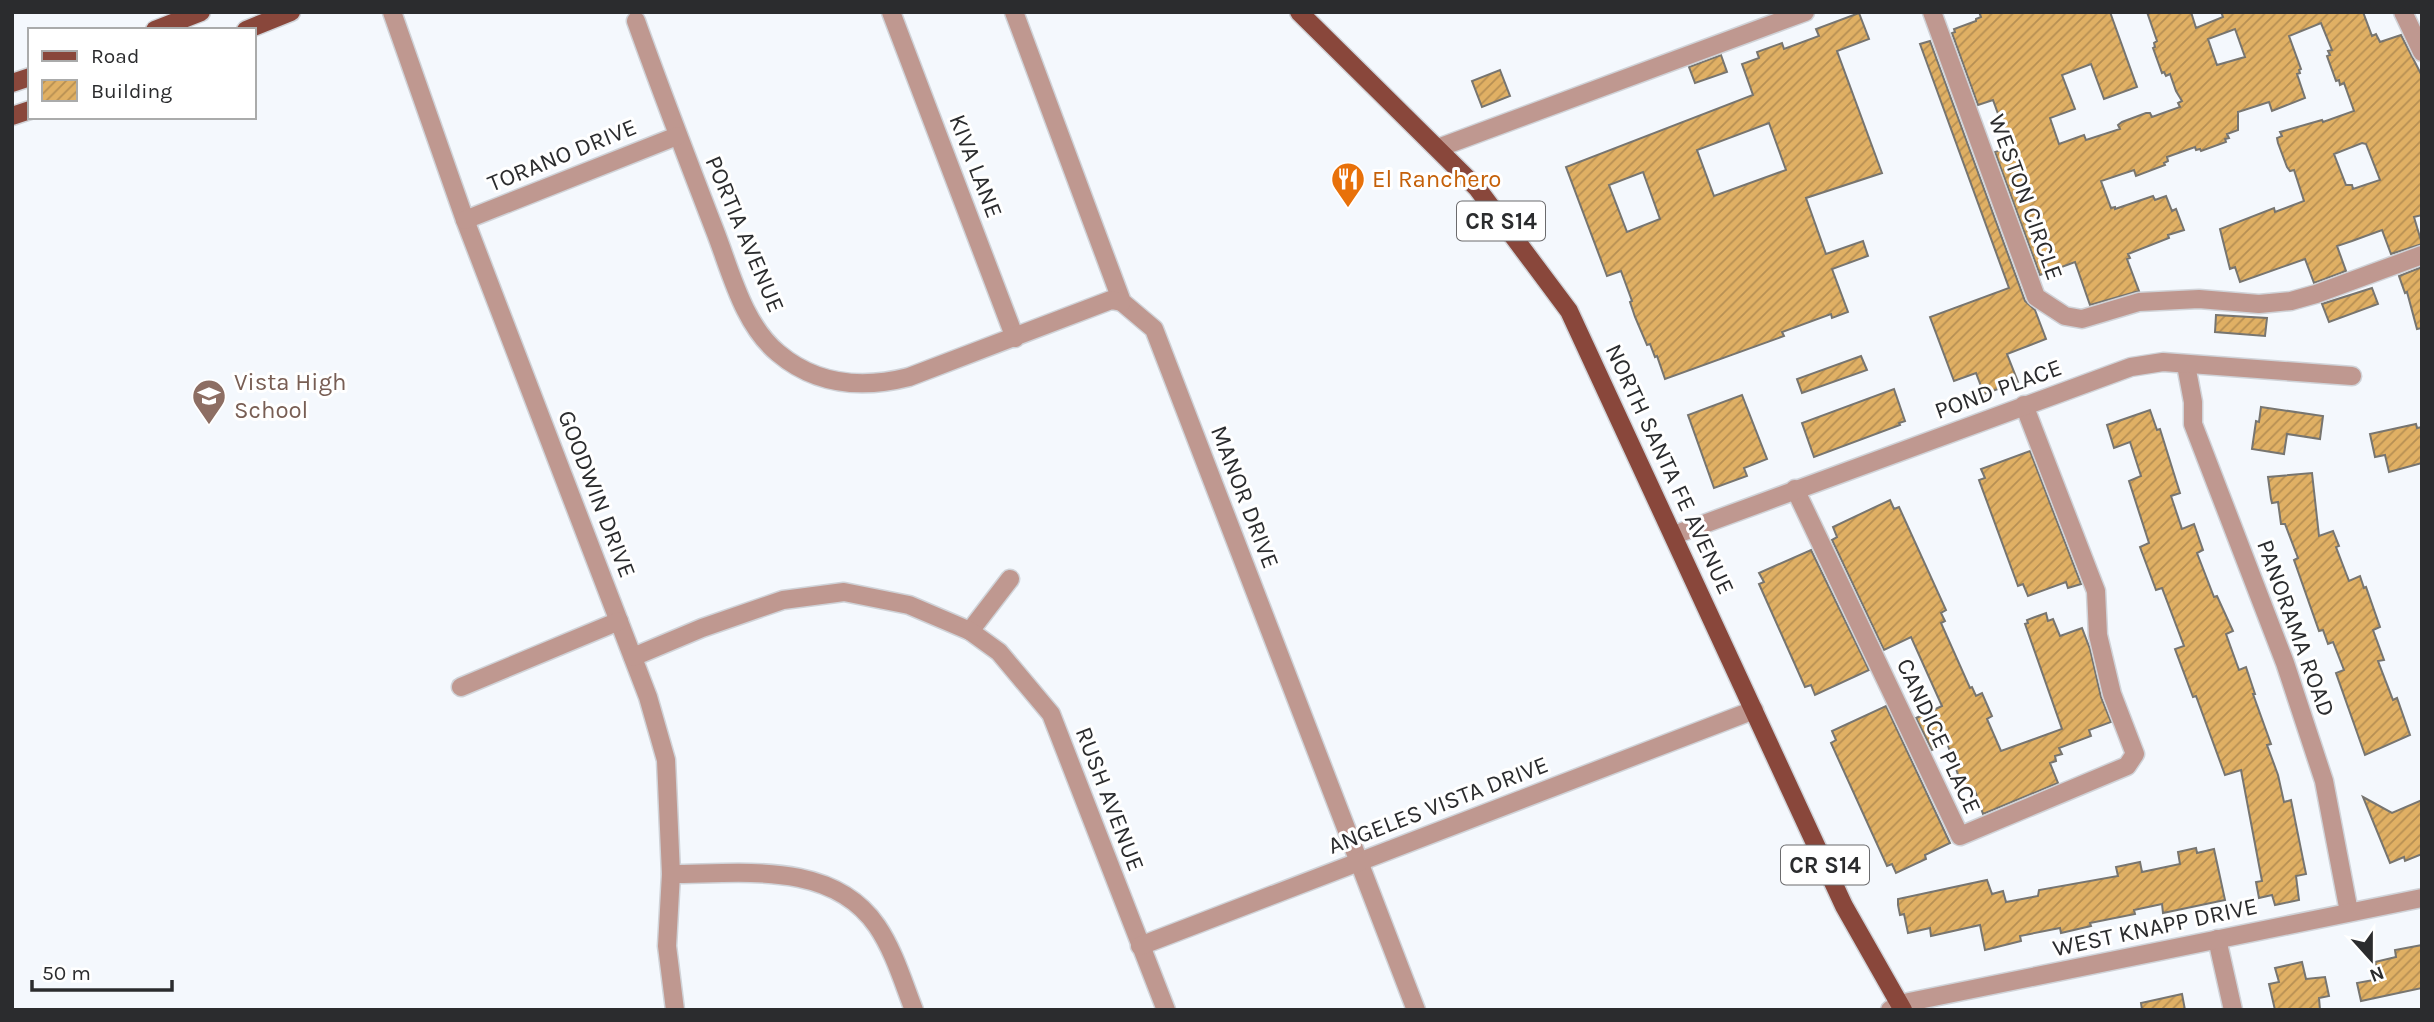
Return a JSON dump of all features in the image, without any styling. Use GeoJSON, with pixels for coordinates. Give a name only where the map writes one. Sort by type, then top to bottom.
{"type":"FeatureCollection","features":[{"type":"Feature","properties":{"kind":"main road"},"geometry":{"type":"LineString","coordinates":[[160,28],[201,12]]}},
{"type":"Feature","properties":{"kind":"main road"},"geometry":{"type":"LineString","coordinates":[[251,28],[290,12]]}},
{"type":"Feature","properties":{"kind":"main road","name":"NORTH SANTA FE AVENUE"},"geometry":{"type":"LineString","coordinates":[[1299,12],[1477,188],[1569,311],[1844,906],[1897,1008]]}},
{"type":"Feature","properties":{"kind":"street","name":"GOODWIN DRIVE"},"geometry":{"type":"LineString","coordinates":[[392,12],[465,220],[633,657],[666,760],[671,874],[667,946],[676,1010]]}},
{"type":"Feature","properties":{"kind":"street","name":"KIVA LANE"},"geometry":{"type":"LineString","coordinates":[[891,12],[1015,338]]}},
{"type":"Feature","properties":{"kind":"street","name":"MANOR DRIVE"},"geometry":{"type":"LineString","coordinates":[[1014,12],[1122,302],[1154,329],[1416,1010]]}},
{"type":"Feature","properties":{"kind":"street"},"geometry":{"type":"LineString","coordinates":[[1438,148],[1805,12]]}},
{"type":"Feature","properties":{"kind":"street","name":"WESTON CIRCLE"},"geometry":{"type":"LineString","coordinates":[[1932,12],[2036,297],[2064,316],[2082,319],[2139,302],[2199,299],[2259,304],[2291,301],[2316,295],[2422,255]]}},
{"type":"Feature","properties":{"kind":"street"},"geometry":{"type":"LineString","coordinates":[[2403,12],[2422,52]]}},
{"type":"Feature","properties":{"kind":"street","name":"PORTIA AVENUE"},"geometry":{"type":"LineString","coordinates":[[636,21],[677,135],[752,323],[778,353],[817,377],[838,383],[881,384],[909,377],[1111,300],[1122,302]]}},
{"type":"Feature","properties":{"kind":"street","name":"TORANO DRIVE"},"geometry":{"type":"LineString","coordinates":[[465,220],[677,135]]}},
{"type":"Feature","properties":{"kind":"street","name":"POND PLACE"},"geometry":{"type":"LineString","coordinates":[[1674,535],[2131,367],[2163,362],[2352,376]]}},
{"type":"Feature","properties":{"kind":"street","name":"PANORAMA ROAD"},"geometry":{"type":"LineString","coordinates":[[2186,365],[2193,402],[2193,424],[2285,663],[2324,781],[2349,912]]}},
{"type":"Feature","properties":{"kind":"street","name":"CANDICE PLACE"},"geometry":{"type":"LineString","coordinates":[[1795,489],[1960,836],[2127,766],[2135,754],[2112,694],[2103,659],[2098,635],[2096,590],[2024,405]]}},
{"type":"Feature","properties":{"kind":"street"},"geometry":{"type":"LineString","coordinates":[[970,631],[1010,579]]}},
{"type":"Feature","properties":{"kind":"street","name":"RUSH AVENUE"},"geometry":{"type":"LineString","coordinates":[[633,657],[702,628],[783,600],[844,592],[909,605],[970,631],[999,652],[1051,714],[1166,1010]]}},
{"type":"Feature","properties":{"kind":"street"},"geometry":{"type":"LineString","coordinates":[[461,687],[619,621]]}},
{"type":"Feature","properties":{"kind":"street","name":"ANGELES VISTA DRIVE"},"geometry":{"type":"LineString","coordinates":[[1140,946],[1754,710]]}},
{"type":"Feature","properties":{"kind":"street"},"geometry":{"type":"LineString","coordinates":[[671,874],[793,875],[830,887],[858,906],[876,924],[890,949],[914,1010]]}},
{"type":"Feature","properties":{"kind":"street","name":"WEST KNAPP DRIVE"},"geometry":{"type":"LineString","coordinates":[[1897,1008],[2422,898]]}},
{"type":"Feature","properties":{"kind":"street"},"geometry":{"type":"LineString","coordinates":[[2217,939],[2233,1010]]}},
{"type":"Feature","properties":{"kind":"building"},"geometry":{"type":"Polygon","coordinates":[[[1979,12],[2110,12],[2137,87],[2104,99],[2091,64],[2062,75],[2075,109],[2050,118],[2059,144],[2084,135],[2086,140],[2120,129],[2118,125],[2122,122],[2146,113],[2150,113],[2152,117],[2180,107],[2178,103],[2182,101],[2170,74],[2166,76],[2162,73],[2153,48],[2157,41],[2147,12],[2191,12],[2196,28],[2223,17],[2221,12],[2363,12],[2372,36],[2376,34],[2380,42],[2401,35],[2422,76],[2422,215],[2414,217],[2422,244],[2391,254],[2382,230],[2337,246],[2346,271],[2314,283],[2305,259],[2240,282],[2235,267],[2230,269],[2220,229],[2274,208],[2275,212],[2304,201],[2294,170],[2290,171],[2287,167],[2278,143],[2277,138],[2282,136],[2280,132],[2322,120],[2323,122],[2354,111],[2344,83],[2340,85],[2339,80],[2336,81],[2327,56],[2330,55],[2328,51],[2332,50],[2321,23],[2289,36],[2301,69],[2297,74],[2305,98],[2272,111],[2269,102],[2238,112],[2238,130],[2227,134],[2229,138],[2225,139],[2226,142],[2201,151],[2195,147],[2167,157],[2165,165],[2136,176],[2134,170],[2101,181],[2111,208],[2115,209],[2153,196],[2155,200],[2166,196],[2172,211],[2176,209],[2184,230],[2128,254],[2130,258],[2127,259],[2139,291],[2090,305],[2075,262],[2040,275],[1995,152],[2010,147],[1993,100],[1978,105],[1952,33],[1955,32],[1954,29],[1981,17],[1979,12]],[[2235,29],[2208,39],[2217,65],[2245,57],[2235,29]],[[2362,143],[2334,154],[2346,185],[2352,185],[2353,189],[2380,180],[2366,144],[2362,143]]]}},
{"type":"Feature","properties":{"kind":"building"},"geometry":{"type":"Polygon","coordinates":[[[1859,13],[1869,39],[1837,51],[1882,173],[1806,198],[1826,254],[1863,241],[1868,256],[1832,269],[1848,312],[1832,318],[1831,314],[1782,332],[1784,336],[1665,379],[1657,356],[1655,357],[1650,344],[1647,345],[1635,317],[1621,271],[1607,276],[1566,167],[1753,95],[1742,64],[1759,58],[1757,52],[1782,43],[1784,49],[1819,36],[1816,29],[1859,13]],[[1769,123],[1697,150],[1714,196],[1786,170],[1769,123]],[[1643,172],[1609,185],[1627,232],[1660,219],[1643,172]]]}},
{"type":"Feature","properties":{"kind":"building"},"geometry":{"type":"Polygon","coordinates":[[[1930,41],[2025,301],[2035,310],[2046,339],[2007,354],[2018,382],[1984,394],[1976,373],[1954,381],[1930,317],[2009,288],[1920,44],[1930,41]]]}},
{"type":"Feature","properties":{"kind":"building"},"geometry":{"type":"Polygon","coordinates":[[[1721,55],[1727,72],[1695,83],[1689,67],[1721,55]]]}},
{"type":"Feature","properties":{"kind":"building"},"geometry":{"type":"Polygon","coordinates":[[[1500,70],[1510,96],[1482,107],[1472,81],[1500,70]]]}},
{"type":"Feature","properties":{"kind":"building"},"geometry":{"type":"Polygon","coordinates":[[[2422,267],[2422,328],[2417,329],[2407,292],[2405,293],[2399,276],[2422,267]]]}},
{"type":"Feature","properties":{"kind":"building"},"geometry":{"type":"Polygon","coordinates":[[[2372,288],[2378,304],[2329,322],[2322,304],[2372,288]]]}},
{"type":"Feature","properties":{"kind":"building"},"geometry":{"type":"Polygon","coordinates":[[[2216,315],[2267,318],[2265,336],[2215,332],[2216,315]]]}},
{"type":"Feature","properties":{"kind":"building"},"geometry":{"type":"Polygon","coordinates":[[[1861,356],[1867,370],[1802,393],[1797,379],[1861,356]]]}},
{"type":"Feature","properties":{"kind":"building"},"geometry":{"type":"Polygon","coordinates":[[[1894,389],[1905,421],[1814,457],[1802,423],[1894,389]]]}},
{"type":"Feature","properties":{"kind":"building"},"geometry":{"type":"Polygon","coordinates":[[[1742,395],[1767,459],[1744,468],[1747,476],[1714,488],[1688,415],[1742,395]]]}},
{"type":"Feature","properties":{"kind":"building"},"geometry":{"type":"Polygon","coordinates":[[[2261,407],[2323,416],[2320,439],[2287,434],[2284,454],[2252,449],[2261,407]]]}},
{"type":"Feature","properties":{"kind":"building"},"geometry":{"type":"Polygon","coordinates":[[[2150,410],[2157,430],[2160,429],[2180,493],[2171,496],[2182,529],[2194,524],[2203,550],[2197,553],[2214,597],[2217,596],[2233,631],[2226,634],[2239,670],[2246,667],[2271,744],[2267,745],[2284,802],[2291,800],[2306,874],[2296,876],[2299,900],[2275,905],[2272,895],[2259,898],[2256,882],[2262,881],[2241,770],[2225,775],[2196,696],[2193,697],[2175,649],[2184,646],[2162,588],[2156,590],[2140,547],[2149,543],[2129,481],[2141,476],[2130,442],[2114,448],[2107,425],[2150,410]]]}},
{"type":"Feature","properties":{"kind":"building"},"geometry":{"type":"Polygon","coordinates":[[[2416,424],[2417,428],[2422,427],[2422,463],[2389,472],[2385,455],[2375,457],[2370,434],[2416,424]]]}},
{"type":"Feature","properties":{"kind":"building"},"geometry":{"type":"Polygon","coordinates":[[[2030,451],[2081,584],[2068,588],[2066,582],[2028,596],[2023,584],[2018,586],[1979,480],[1985,478],[1981,469],[2030,451]]]}},
{"type":"Feature","properties":{"kind":"building"},"geometry":{"type":"Polygon","coordinates":[[[2312,473],[2319,536],[2333,531],[2349,581],[2360,576],[2364,588],[2366,587],[2380,627],[2373,630],[2384,660],[2378,661],[2393,700],[2397,698],[2410,735],[2365,755],[2336,673],[2344,670],[2333,642],[2328,644],[2323,630],[2319,631],[2294,560],[2298,558],[2285,524],[2281,524],[2278,502],[2272,503],[2271,499],[2268,477],[2312,473]]]}},
{"type":"Feature","properties":{"kind":"building"},"geometry":{"type":"Polygon","coordinates":[[[1890,500],[1894,509],[1899,507],[1946,610],[1941,613],[1945,621],[1941,623],[1970,688],[1972,687],[1976,696],[1982,693],[1992,716],[1987,719],[2001,751],[2062,729],[2025,624],[2028,623],[2027,620],[2046,613],[2048,621],[2053,619],[2060,636],[2082,628],[2090,649],[2101,697],[2111,722],[2089,730],[2091,736],[2059,748],[2062,754],[2055,756],[2056,761],[2050,763],[2058,783],[1983,814],[1975,791],[1972,792],[1970,787],[1963,789],[1947,743],[1932,750],[1916,718],[1942,706],[1911,637],[1884,650],[1832,540],[1837,537],[1833,527],[1890,500]]]}},
{"type":"Feature","properties":{"kind":"building"},"geometry":{"type":"Polygon","coordinates":[[[1811,550],[1869,670],[1815,695],[1811,685],[1805,687],[1759,584],[1764,582],[1759,573],[1811,550]]]}},
{"type":"Feature","properties":{"kind":"building"},"geometry":{"type":"Polygon","coordinates":[[[1886,706],[1950,843],[1925,855],[1926,859],[1896,873],[1892,864],[1887,866],[1831,743],[1836,740],[1832,731],[1886,706]]]}},
{"type":"Feature","properties":{"kind":"building"},"geometry":{"type":"Polygon","coordinates":[[[2363,797],[2392,813],[2422,800],[2422,854],[2405,861],[2404,857],[2390,863],[2363,797]]]}},
{"type":"Feature","properties":{"kind":"building"},"geometry":{"type":"Polygon","coordinates":[[[2196,848],[2197,853],[2214,849],[2225,900],[2163,913],[2162,904],[2134,910],[2135,914],[2090,923],[2091,926],[2061,933],[2060,928],[2020,936],[2021,941],[1985,950],[1980,925],[1931,936],[1930,928],[1908,933],[1904,914],[1900,915],[1898,899],[1987,880],[1992,894],[2003,891],[2006,902],[2038,896],[2039,890],[2118,876],[2116,867],[2140,862],[2142,872],[2180,864],[2178,852],[2196,848]]]}},
{"type":"Feature","properties":{"kind":"building"},"geometry":{"type":"Polygon","coordinates":[[[2422,945],[2422,988],[2361,1001],[2357,983],[2379,979],[2375,962],[2396,957],[2395,950],[2422,945]]]}},
{"type":"Feature","properties":{"kind":"building"},"geometry":{"type":"Polygon","coordinates":[[[2302,962],[2306,979],[2325,977],[2329,996],[2319,998],[2320,1010],[2275,1010],[2269,984],[2279,982],[2275,968],[2302,962]]]}},
{"type":"Feature","properties":{"kind":"building"},"geometry":{"type":"Polygon","coordinates":[[[2182,994],[2185,1010],[2142,1010],[2141,1003],[2182,994]]]}},
{"type":"Feature","properties":{"kind":"place","name":"El Ranchero"},"geometry":{"type":"Point","coordinates":[1348,209]}},
{"type":"Feature","properties":{"kind":"place","name":"Vista High School"},"geometry":{"type":"Point","coordinates":[209,426]}}]}
